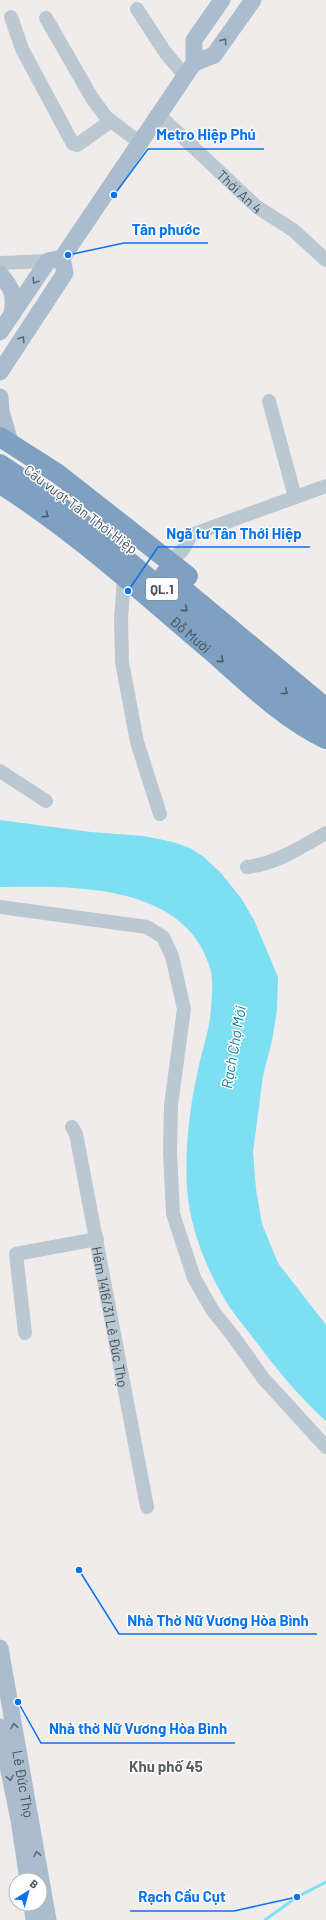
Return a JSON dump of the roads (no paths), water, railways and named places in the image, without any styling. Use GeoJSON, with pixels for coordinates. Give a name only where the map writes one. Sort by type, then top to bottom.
{"type":"FeatureCollection","features":[{"type":"Feature","properties":{"kind":"highway","name":"QL.1"},"geometry":{"type":"LineString","coordinates":[[3,443],[58,474],[169,562],[326,692]]}},
{"type":"Feature","properties":{"kind":"highway","name":"Cầu vượt Tân Thới Hiệp"},"geometry":{"type":"LineString","coordinates":[[3,443],[30,469],[78,504],[324,719]]}},
{"type":"Feature","properties":{"kind":"highway","name":"Cầu vượt Tân Thới Hiệp"},"geometry":{"type":"LineString","coordinates":[[0,464],[42,492],[96,534],[324,719]]}},
{"type":"Feature","properties":{"kind":"highway","name":"Đỗ Mười"},"geometry":{"type":"LineString","coordinates":[[5,489],[48,516],[245,680],[308,730],[326,740]]}},
{"type":"Feature","properties":{"kind":"main road"},"geometry":{"type":"LineString","coordinates":[[0,332],[140,144],[189,69],[194,40],[222,0]]}},
{"type":"Feature","properties":{"kind":"main road"},"geometry":{"type":"LineString","coordinates":[[189,69],[214,55],[253,0]]}},
{"type":"Feature","properties":{"kind":"main road"},"geometry":{"type":"LineString","coordinates":[[0,387],[2,368],[65,274],[55,259]]}},
{"type":"Feature","properties":{"kind":"main road"},"geometry":{"type":"LineString","coordinates":[[0,274],[10,286],[14,300],[12,316]]}},
{"type":"Feature","properties":{"kind":"main road"},"geometry":{"type":"LineString","coordinates":[[0,397],[3,443]]}},
{"type":"Feature","properties":{"kind":"main road","name":"Lê Đức Thọ"},"geometry":{"type":"LineString","coordinates":[[0,1648],[48,1920]]}},
{"type":"Feature","properties":{"kind":"main road","name":"Lê Đức Thọ"},"geometry":{"type":"LineString","coordinates":[[0,1726],[19,1820],[27,1872]]}},
{"type":"Feature","properties":{"kind":"street"},"geometry":{"type":"LineString","coordinates":[[137,9],[165,52],[189,69]]}},
{"type":"Feature","properties":{"kind":"street"},"geometry":{"type":"LineString","coordinates":[[11,17],[22,48],[73,144],[77,145],[111,121]]}},
{"type":"Feature","properties":{"kind":"street"},"geometry":{"type":"LineString","coordinates":[[46,18],[92,98],[111,121],[140,144]]}},
{"type":"Feature","properties":{"kind":"street","name":"Thới An 4"},"geometry":{"type":"LineString","coordinates":[[159,115],[257,207],[293,230],[326,260]]}},
{"type":"Feature","properties":{"kind":"street"},"geometry":{"type":"LineString","coordinates":[[0,263],[55,259]]}},
{"type":"Feature","properties":{"kind":"street"},"geometry":{"type":"LineString","coordinates":[[269,401],[295,496]]}},
{"type":"Feature","properties":{"kind":"street"},"geometry":{"type":"LineString","coordinates":[[169,562],[182,551],[191,535],[326,486]]}},
{"type":"Feature","properties":{"kind":"street"},"geometry":{"type":"LineString","coordinates":[[124,578],[121,619],[122,662],[137,742],[160,814]]}},
{"type":"Feature","properties":{"kind":"street"},"geometry":{"type":"LineString","coordinates":[[0,771],[46,801]]}},
{"type":"Feature","properties":{"kind":"street"},"geometry":{"type":"LineString","coordinates":[[247,868],[261,866],[276,861],[326,833]]}},
{"type":"Feature","properties":{"kind":"street"},"geometry":{"type":"LineString","coordinates":[[0,907],[147,927],[163,937],[172,956],[184,1009],[171,1105],[170,1152],[173,1214],[179,1233],[194,1278],[213,1311],[263,1378],[326,1447]]}},
{"type":"Feature","properties":{"kind":"street","name":"Hẻm 1416/31 Lê Đức Thọ"},"geometry":{"type":"LineString","coordinates":[[72,1127],[76,1134],[97,1239],[147,1507]]}},
{"type":"Feature","properties":{"kind":"street"},"geometry":{"type":"LineString","coordinates":[[25,1333],[16,1254],[97,1239]]}},
{"type":"Feature","properties":{"kind":"water","name":"Rạch Chợ Mới"},"geometry":{"type":"Polygon","coordinates":[[[0,820],[91,832],[144,836],[173,842],[190,848],[204,857],[221,873],[241,898],[254,920],[278,977],[277,1010],[272,1041],[263,1076],[253,1152],[256,1189],[262,1224],[278,1263],[326,1325],[326,1421],[290,1384],[231,1310],[211,1273],[191,1218],[187,1189],[187,1144],[195,1085],[209,1024],[212,990],[211,971],[198,942],[178,920],[153,905],[124,895],[60,887],[0,887],[0,820]]]}},
{"type":"Feature","properties":{"kind":"waterway"},"geometry":{"type":"LineString","coordinates":[[265,1920],[297,1897],[326,1882]]}},
{"type":"Feature","properties":{"kind":"place","name":"Metro Hiệp Phú"},"geometry":{"type":"Point","coordinates":[114,195]}},
{"type":"Feature","properties":{"kind":"place","name":"Tân phước"},"geometry":{"type":"Point","coordinates":[68,255]}},
{"type":"Feature","properties":{"kind":"place","name":"Ngã tư Tân Thới Hiệp"},"geometry":{"type":"Point","coordinates":[128,591]}},
{"type":"Feature","properties":{"kind":"place","name":"Nhà Thờ Nữ Vương Hòa Bình"},"geometry":{"type":"Point","coordinates":[79,1570]}},
{"type":"Feature","properties":{"kind":"place","name":"Nhà thờ Nữ Vương Hòa Bình"},"geometry":{"type":"Point","coordinates":[18,1702]}},
{"type":"Feature","properties":{"kind":"place","name":"Rạch Cầu Cụt"},"geometry":{"type":"Point","coordinates":[297,1897]}},
{"type":"Feature","properties":{"kind":"district","name":"Khu phố 45"},"geometry":{"type":"Point","coordinates":[166,1766]}}]}
